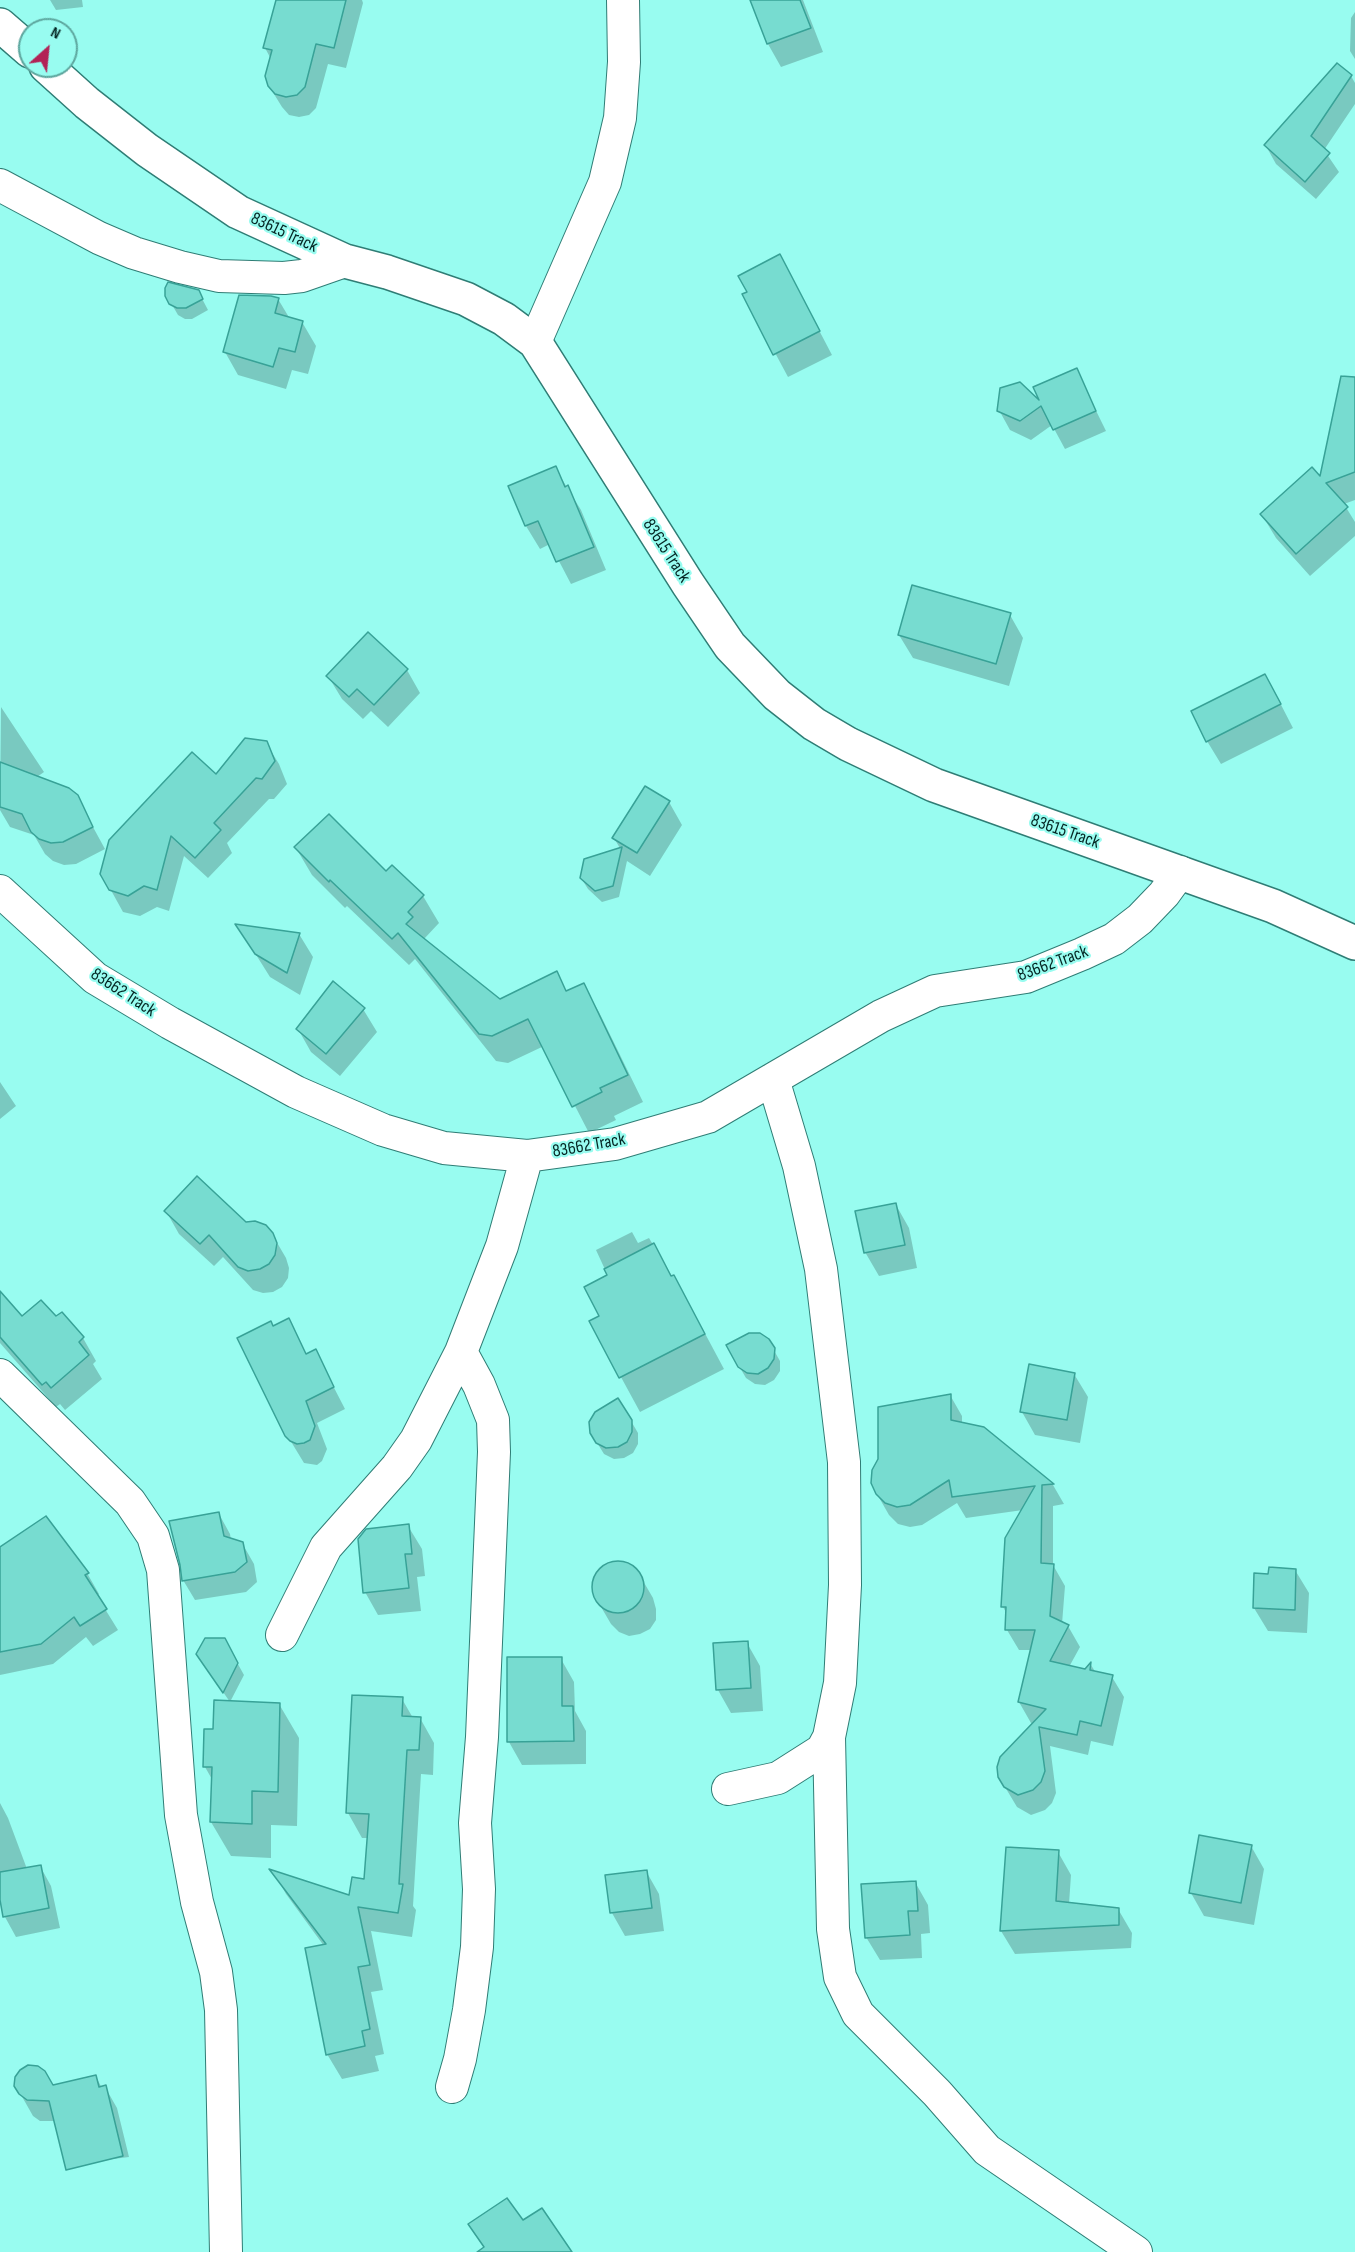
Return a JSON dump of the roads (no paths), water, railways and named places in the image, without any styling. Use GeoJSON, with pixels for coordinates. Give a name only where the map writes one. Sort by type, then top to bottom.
{"type":"FeatureCollection","features":[{"type":"Feature","properties":{"kind":"street"},"geometry":{"type":"LineString","coordinates":[[535,342],[604,182],[620,118],[624,62],[623,0]]}},
{"type":"Feature","properties":{"kind":"street"},"geometry":{"type":"LineString","coordinates":[[0,25],[18,41]]}},
{"type":"Feature","properties":{"kind":"street","name":"83615 Track"},"geometry":{"type":"LineString","coordinates":[[59,78],[147,150],[238,212],[345,261],[466,298],[504,319],[535,342],[730,646],[777,695],[814,724],[849,744],[934,785],[1273,906],[1355,943]]}},
{"type":"Feature","properties":{"kind":"street"},"geometry":{"type":"LineString","coordinates":[[0,184],[99,238],[134,253],[219,276],[284,278],[302,276],[345,261]]}},
{"type":"Feature","properties":{"kind":"street","name":"83662 Track"},"geometry":{"type":"LineString","coordinates":[[0,891],[95,978],[170,1023],[296,1092],[383,1130],[444,1148],[527,1156],[615,1144],[708,1117],[881,1016],[935,991],[1026,977],[1114,939],[1140,919],[1164,894],[1180,872]]}},
{"type":"Feature","properties":{"kind":"street"},"geometry":{"type":"LineString","coordinates":[[773,1079],[799,1166],[821,1269],[844,1462],[845,1585],[840,1683],[829,1737],[833,1929],[840,1977],[858,2014],[937,2093],[987,2150],[1077,2209],[1136,2252]]}},
{"type":"Feature","properties":{"kind":"street"},"geometry":{"type":"LineString","coordinates":[[282,1635],[326,1547],[397,1467],[416,1440],[461,1352],[502,1246],[527,1156]]}},
{"type":"Feature","properties":{"kind":"street"},"geometry":{"type":"LineString","coordinates":[[452,2087],[469,2010],[477,1947],[479,1889],[475,1823],[484,1694],[494,1452],[493,1420],[479,1385],[461,1352]]}},
{"type":"Feature","properties":{"kind":"street"},"geometry":{"type":"LineString","coordinates":[[0,1375],[130,1502],[153,1536],[163,1570],[181,1815],[197,1902],[216,1972],[220,2010],[226,2252]]}},
{"type":"Feature","properties":{"kind":"street"},"geometry":{"type":"LineString","coordinates":[[728,1789],[778,1778],[822,1750],[829,1737]]}}]}
